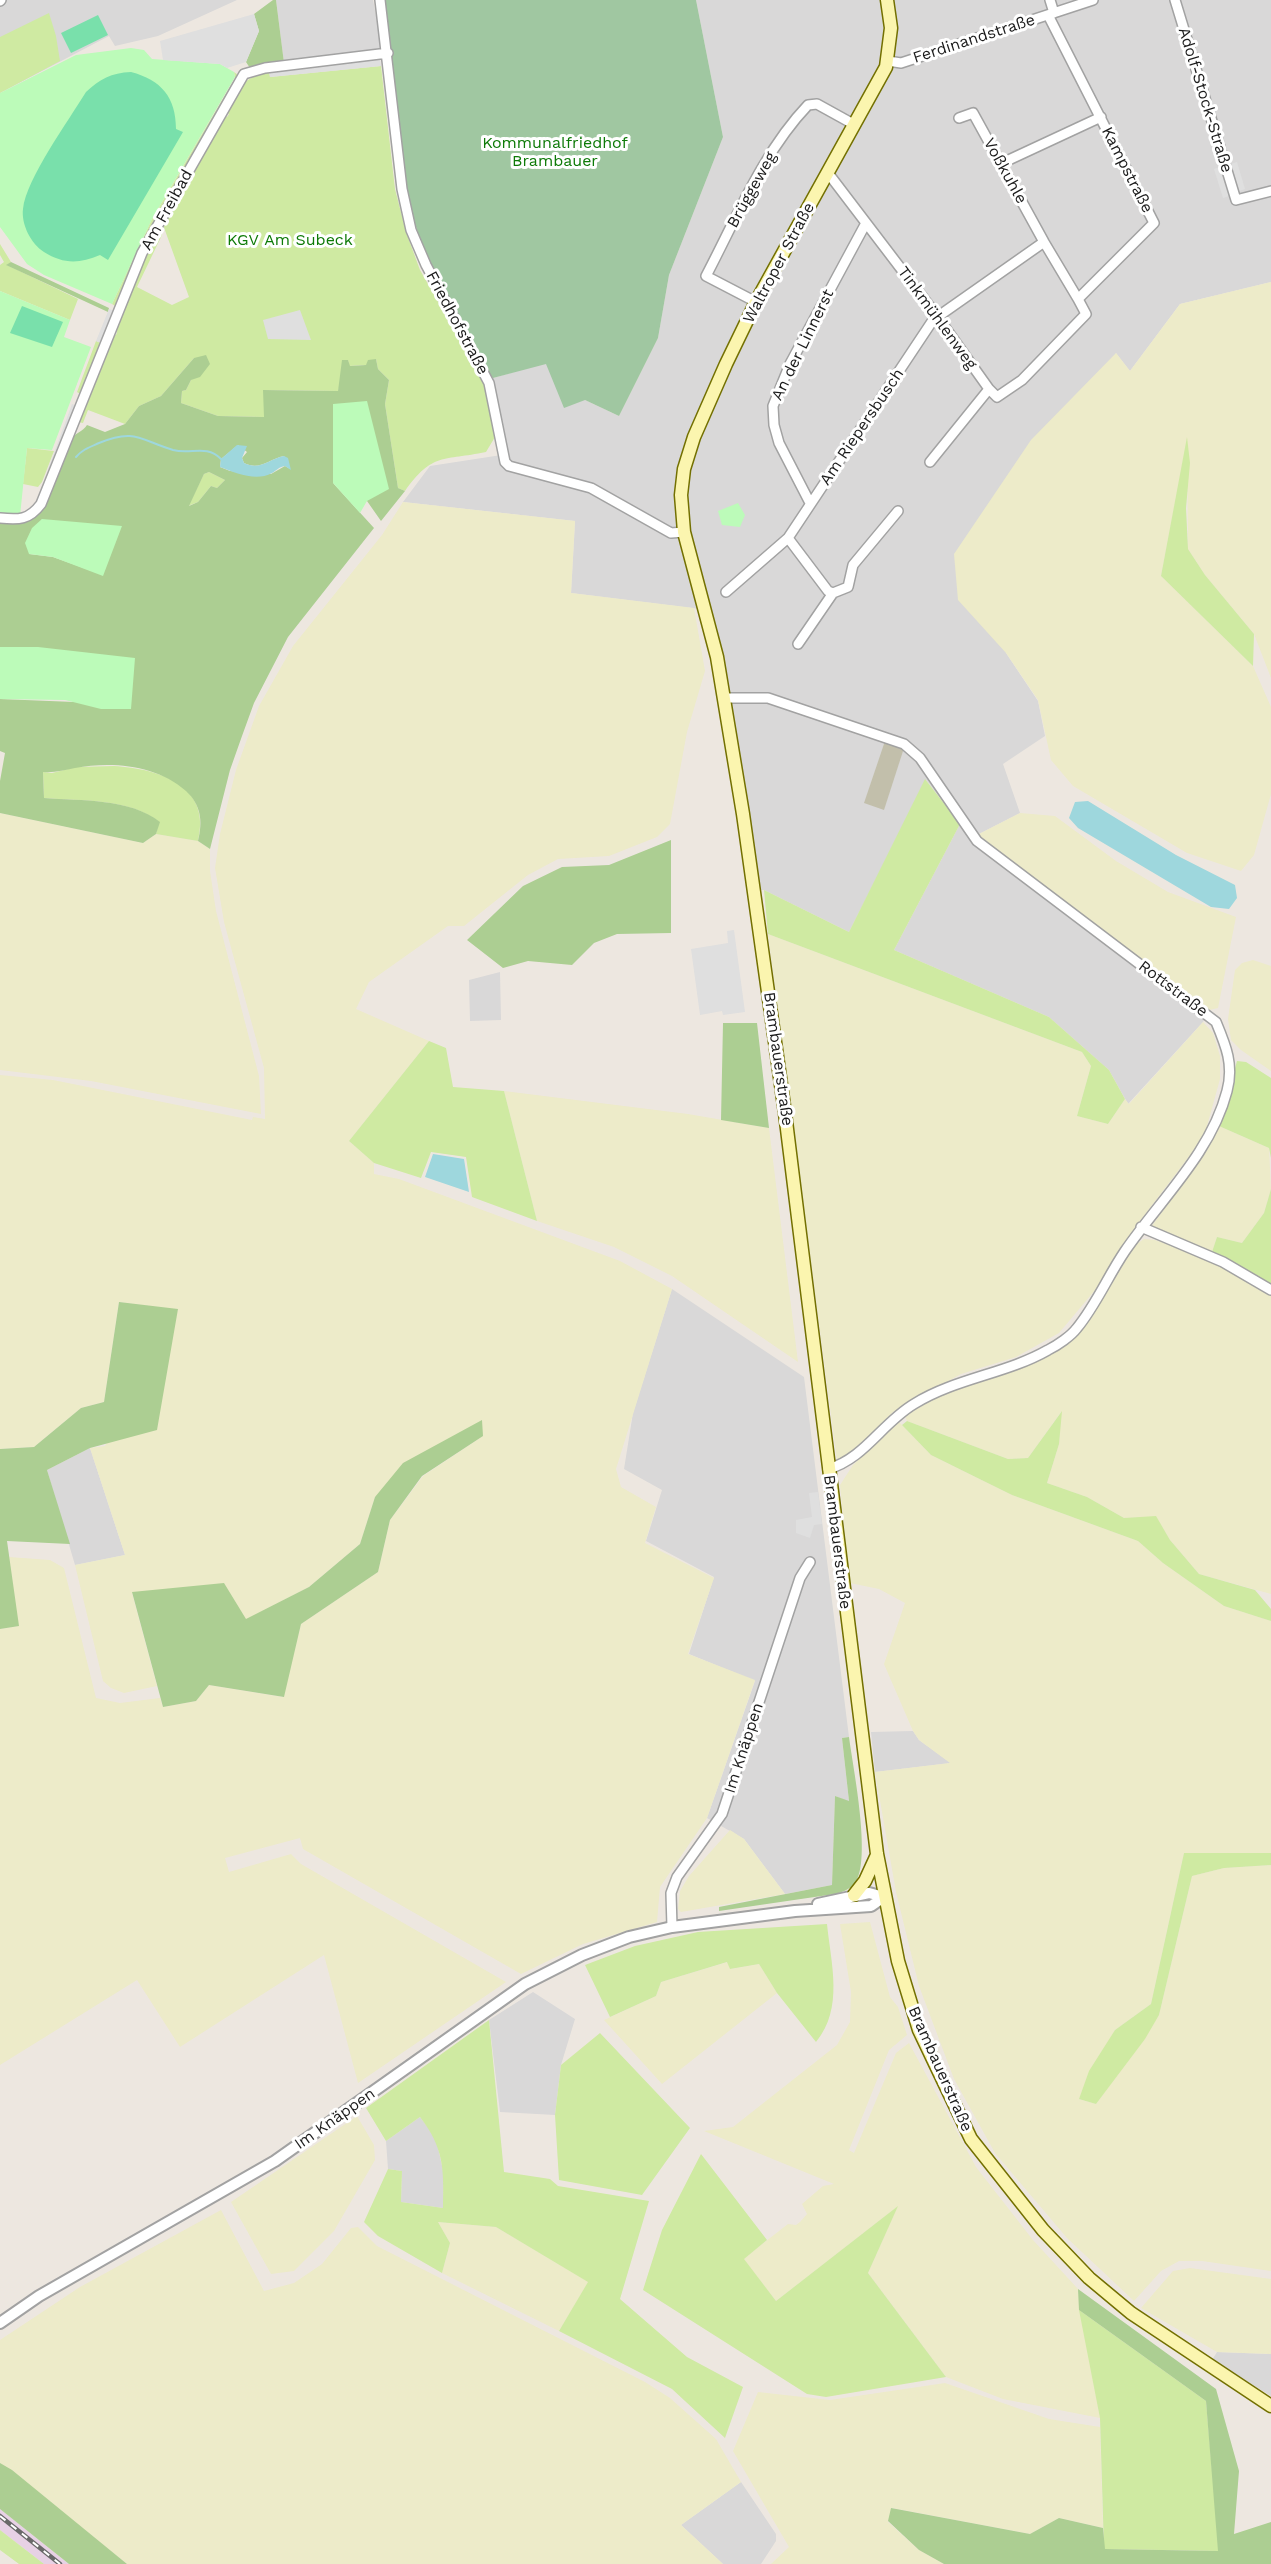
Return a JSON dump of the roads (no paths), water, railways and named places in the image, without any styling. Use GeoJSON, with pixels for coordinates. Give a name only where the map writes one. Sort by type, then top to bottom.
{"type":"FeatureCollection","features":[{"type":"Feature","properties":{"kind":"main road","name":"Waltroper Straße"},"geometry":{"type":"LineString","coordinates":[[680,533],[684,469],[694,437],[756,302],[855,125],[888,61],[891,28],[887,0]]}},
{"type":"Feature","properties":{"kind":"main road","name":"Brambauerstraße"},"geometry":{"type":"LineString","coordinates":[[680,533],[717,657],[724,698],[785,1113],[877,1854],[898,1961],[920,2030],[971,2139],[1043,2230],[1089,2278],[1131,2313],[1271,2406]]}},
{"type":"Feature","properties":{"kind":"main road"},"geometry":{"type":"LineString","coordinates":[[854,1895],[865,1881],[877,1854]]}},
{"type":"Feature","properties":{"kind":"street","name":"Friedhofstraße"},"geometry":{"type":"LineString","coordinates":[[380,0],[388,53],[402,189],[411,230],[426,265],[489,383],[505,462],[509,466],[591,488],[680,533]]}},
{"type":"Feature","properties":{"kind":"street","name":"Kampstraße"},"geometry":{"type":"LineString","coordinates":[[1050,0],[1051,14],[1154,223],[1078,299]]}},
{"type":"Feature","properties":{"kind":"street","name":"Ferdinandstraße"},"geometry":{"type":"LineString","coordinates":[[888,61],[901,63],[1093,0]]}},
{"type":"Feature","properties":{"kind":"street","name":"Adolf-Stock-Straße"},"geometry":{"type":"LineString","coordinates":[[1175,0],[1236,200],[1271,191]]}},
{"type":"Feature","properties":{"kind":"street","name":"Am Freibad"},"geometry":{"type":"LineString","coordinates":[[0,518],[22,519],[33,515],[48,488],[142,254],[244,74],[265,68],[388,53]]}},
{"type":"Feature","properties":{"kind":"street","name":"Brüggeweg"},"geometry":{"type":"LineString","coordinates":[[756,302],[706,276],[737,216],[790,123],[808,105],[817,104],[855,125]]}},
{"type":"Feature","properties":{"kind":"street","name":"Voßkuhle"},"geometry":{"type":"LineString","coordinates":[[959,118],[973,113],[1078,299]]}},
{"type":"Feature","properties":{"kind":"street"},"geometry":{"type":"LineString","coordinates":[[1000,164],[1101,117]]}},
{"type":"Feature","properties":{"kind":"street","name":"Tinkmühlenweg"},"geometry":{"type":"LineString","coordinates":[[828,173],[937,316],[989,389]]}},
{"type":"Feature","properties":{"kind":"street","name":"An der Linnerst"},"geometry":{"type":"LineString","coordinates":[[810,503],[779,443],[774,425],[773,406],[790,364],[866,223]]}},
{"type":"Feature","properties":{"kind":"street"},"geometry":{"type":"LineString","coordinates":[[937,316],[1044,242]]}},
{"type":"Feature","properties":{"kind":"street"},"geometry":{"type":"LineString","coordinates":[[930,462],[989,389],[997,397],[1022,380],[1086,314],[1078,299]]}},
{"type":"Feature","properties":{"kind":"street","name":"Am Riepersbusch"},"geometry":{"type":"LineString","coordinates":[[726,592],[788,538],[937,316]]}},
{"type":"Feature","properties":{"kind":"street"},"geometry":{"type":"LineString","coordinates":[[798,644],[833,593],[848,587],[853,565],[898,511]]}},
{"type":"Feature","properties":{"kind":"street"},"geometry":{"type":"LineString","coordinates":[[788,538],[828,591],[833,593]]}},
{"type":"Feature","properties":{"kind":"street","name":"Rottstraße"},"geometry":{"type":"LineString","coordinates":[[724,698],[768,698],[904,744],[920,758],[977,841],[1216,1022],[1230,1056],[1227,1092],[1206,1143],[1142,1227],[1075,1331],[1049,1350],[1016,1364],[948,1385],[912,1405],[884,1426],[858,1455],[844,1464],[828,1469]]}},
{"type":"Feature","properties":{"kind":"street"},"geometry":{"type":"LineString","coordinates":[[1142,1227],[1223,1262],[1271,1290]]}},
{"type":"Feature","properties":{"kind":"street","name":"Im Knäppen"},"geometry":{"type":"LineString","coordinates":[[672,1927],[670,1902],[677,1877],[722,1814],[800,1578],[810,1562]]}},
{"type":"Feature","properties":{"kind":"street"},"geometry":{"type":"LineString","coordinates":[[795,1911],[854,1895],[869,1893],[884,1897]]}},
{"type":"Feature","properties":{"kind":"street","name":"Im Knäppen"},"geometry":{"type":"LineString","coordinates":[[0,2323],[39,2296],[275,2161],[525,1984],[582,1955],[628,1938],[672,1927],[795,1911],[871,1906],[884,1897]]}},
{"type":"Feature","properties":{"kind":"water"},"geometry":{"type":"Polygon","coordinates":[[[237,445],[247,446],[242,458],[244,463],[255,466],[284,456],[288,458],[291,470],[285,466],[266,476],[253,477],[220,467],[221,459],[237,445]]]}},
{"type":"Feature","properties":{"kind":"water"},"geometry":{"type":"Polygon","coordinates":[[[1088,801],[1176,855],[1235,885],[1237,898],[1229,909],[1211,907],[1078,828],[1069,818],[1075,802],[1088,801]]]}},
{"type":"Feature","properties":{"kind":"water"},"geometry":{"type":"Polygon","coordinates":[[[433,1154],[464,1159],[469,1192],[425,1177],[433,1154]]]}},
{"type":"Feature","properties":{"kind":"waterway"},"geometry":{"type":"LineString","coordinates":[[76,457],[84,450],[99,443],[121,436],[130,436],[173,450],[210,452],[221,459]]}},
{"type":"Feature","properties":{"kind":"railway"},"geometry":{"type":"LineString","coordinates":[[0,2516],[60,2564]]}},
{"type":"Feature","properties":{"kind":"park label","name":"Kommunalfriedhof Brambauer"},"geometry":{"type":"Point","coordinates":[555,152]}},
{"type":"Feature","properties":{"kind":"park label","name":"KGV Am Subeck"},"geometry":{"type":"Point","coordinates":[290,240]}}]}
